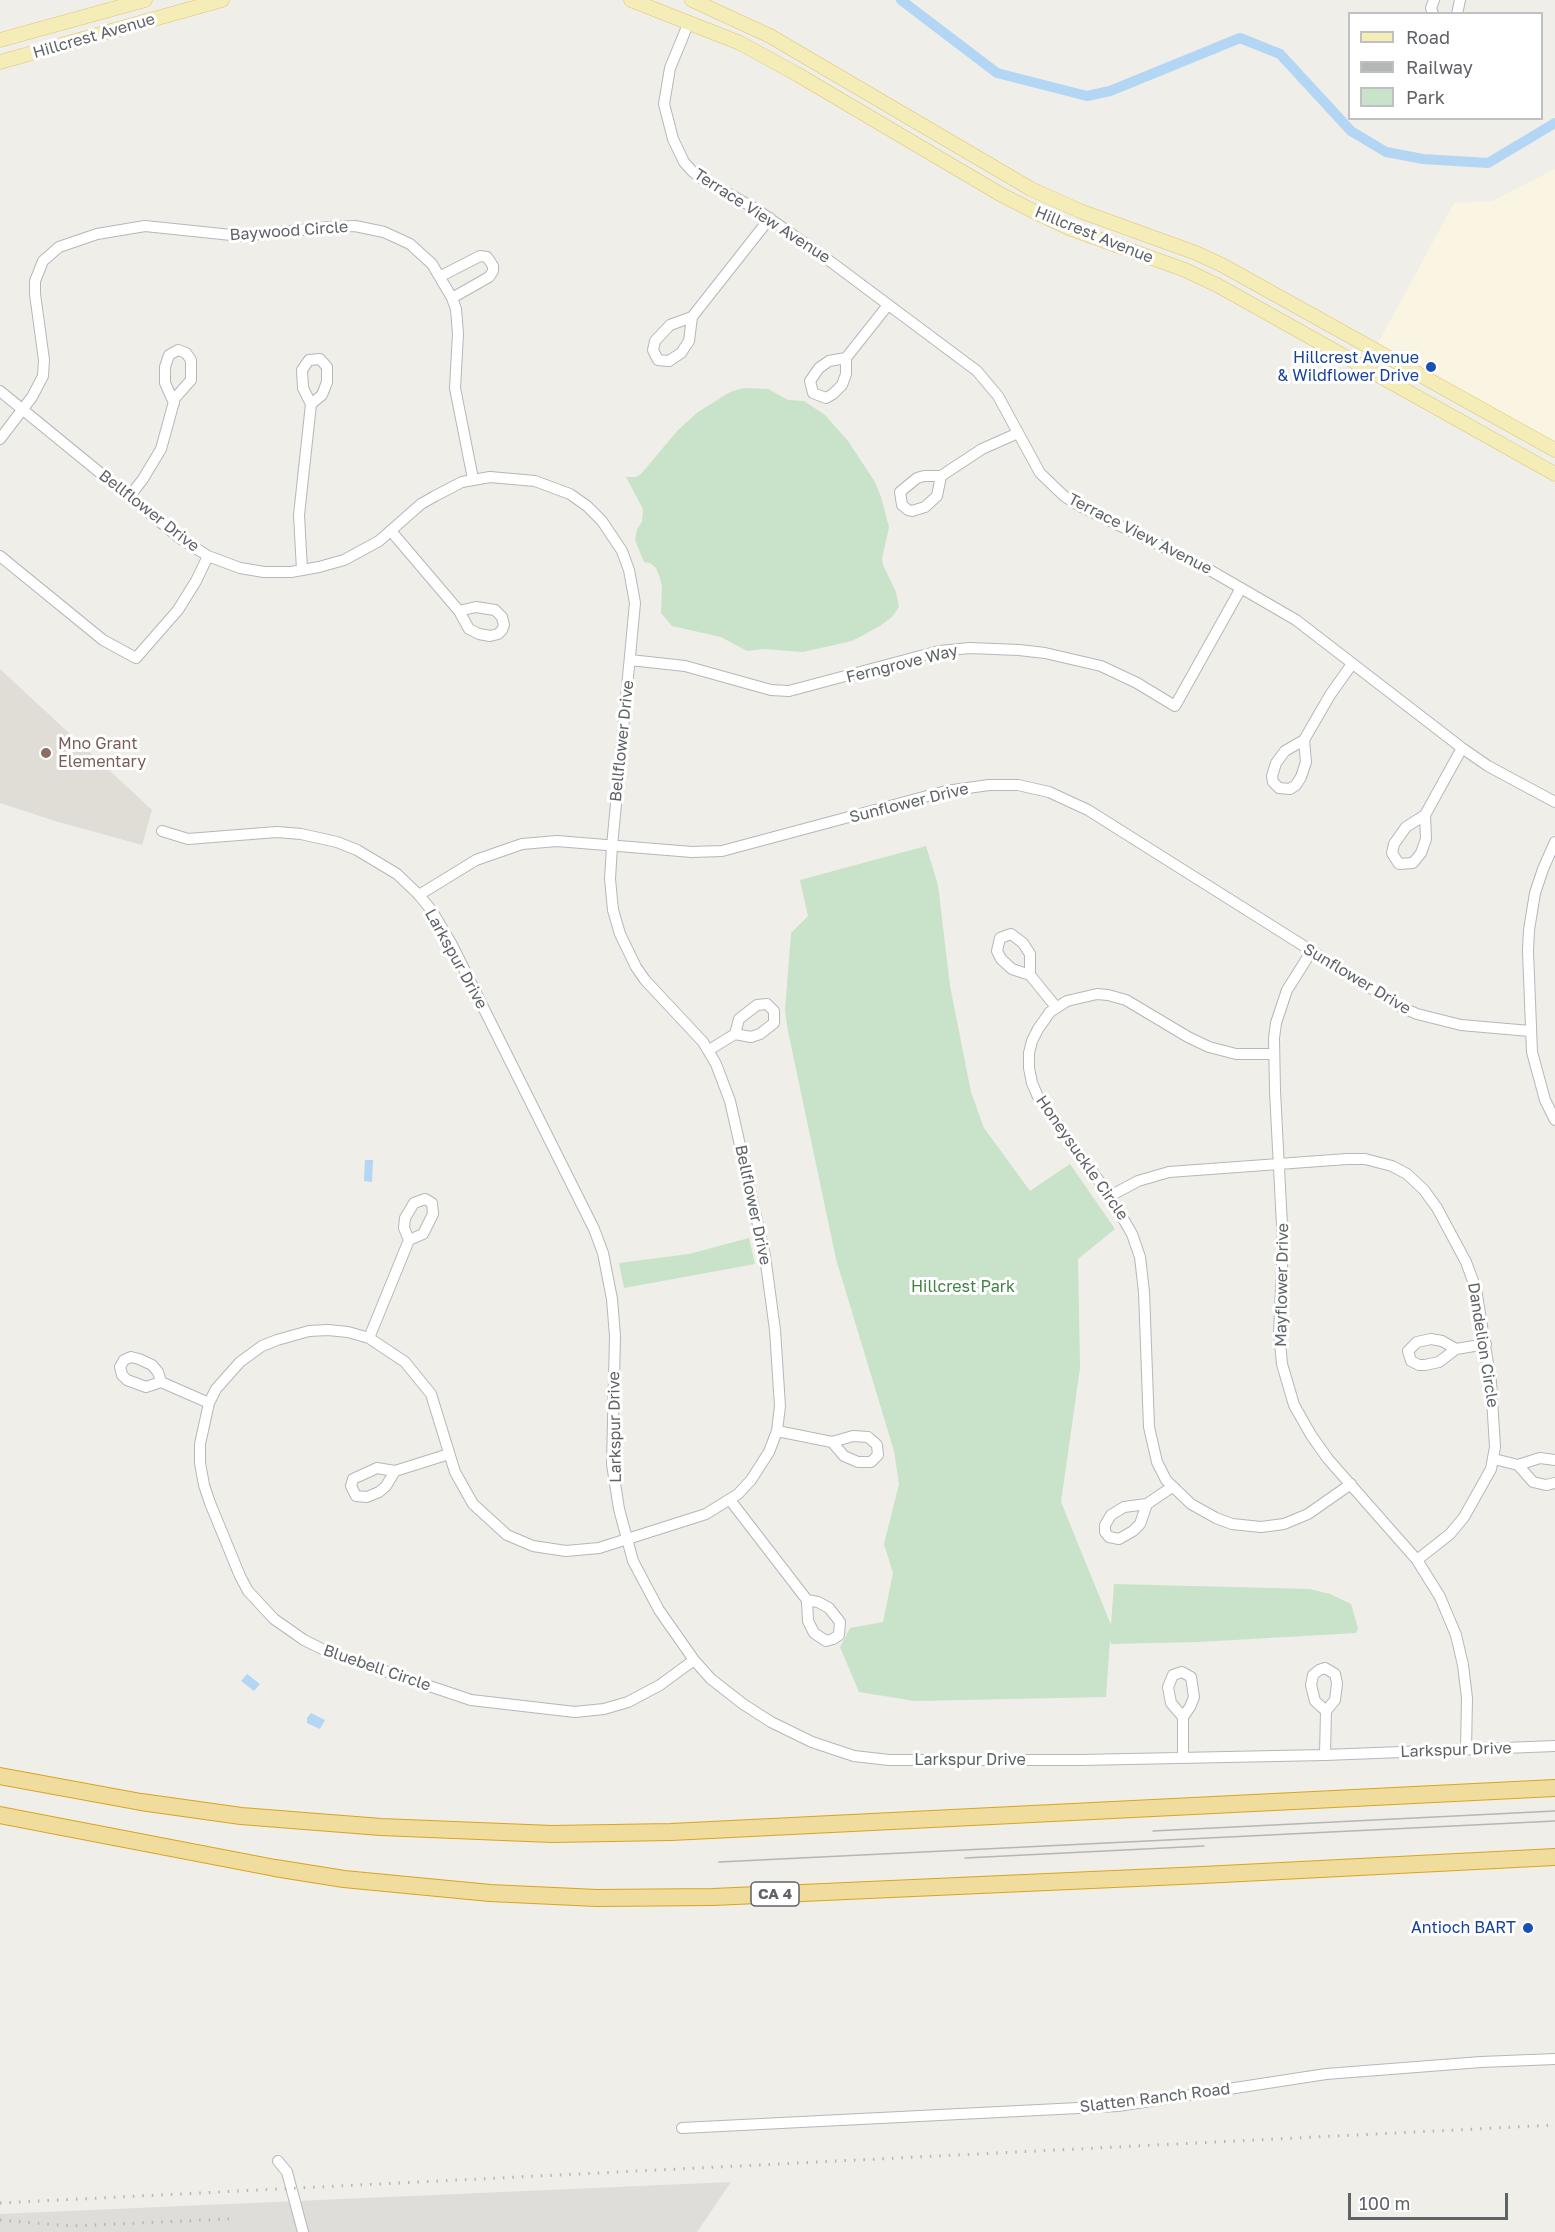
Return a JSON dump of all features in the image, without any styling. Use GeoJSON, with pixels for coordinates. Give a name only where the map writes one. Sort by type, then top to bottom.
{"type":"FeatureCollection","features":[{"type":"Feature","properties":{"kind":"highway"},"geometry":{"type":"LineString","coordinates":[[0,1776],[141,1802],[241,1815],[381,1827],[552,1834],[670,1832],[1555,1788]]}},
{"type":"Feature","properties":{"kind":"highway","name":"CA 4"},"geometry":{"type":"LineString","coordinates":[[0,1815],[275,1868],[345,1879],[490,1893],[597,1898],[713,1897],[1555,1857]]}},
{"type":"Feature","properties":{"kind":"main road","name":"Hillcrest Avenue"},"geometry":{"type":"LineString","coordinates":[[0,40],[145,0]]}},
{"type":"Feature","properties":{"kind":"main road","name":"Hillcrest Avenue"},"geometry":{"type":"LineString","coordinates":[[0,62],[222,0]]}},
{"type":"Feature","properties":{"kind":"main road","name":"Hillcrest Avenue"},"geometry":{"type":"LineString","coordinates":[[631,0],[740,43],[1000,194],[1041,215],[1071,229],[1200,276],[1555,474]]}},
{"type":"Feature","properties":{"kind":"main road","name":"Hillcrest Avenue"},"geometry":{"type":"LineString","coordinates":[[692,0],[770,36],[1031,189],[1080,212],[1196,253],[1555,450]]}},
{"type":"Feature","properties":{"kind":"main road"},"geometry":{"type":"LineString","coordinates":[[1311,338],[1342,347],[1366,359],[1384,355]]}},
{"type":"Feature","properties":{"kind":"street","name":"Terrace View Avenue"},"geometry":{"type":"LineString","coordinates":[[689,22],[670,68],[664,94],[665,113],[673,139],[684,162],[697,175],[770,218],[977,371],[998,396],[1040,473],[1064,496],[1241,588],[1297,621],[1462,748],[1488,766],[1555,802]]}},
{"type":"Feature","properties":{"kind":"street"},"geometry":{"type":"LineString","coordinates":[[692,317],[770,218]]}},
{"type":"Feature","properties":{"kind":"street","name":"Baywood Circle"},"geometry":{"type":"LineString","coordinates":[[0,439],[39,385],[44,368],[35,294],[38,271],[43,261],[53,251],[82,238],[145,226],[164,226],[240,236],[329,227],[361,227],[384,232],[410,244],[441,276],[452,298],[456,309],[458,334],[455,388],[473,479]]}},
{"type":"Feature","properties":{"kind":"street"},"geometry":{"type":"LineString","coordinates":[[441,276],[480,256],[487,257],[493,266],[489,277],[452,298]]}},
{"type":"Feature","properties":{"kind":"street"},"geometry":{"type":"LineString","coordinates":[[846,358],[888,305]]}},
{"type":"Feature","properties":{"kind":"street","name":"Bellflower Drive"},"geometry":{"type":"LineString","coordinates":[[0,391],[181,539],[208,556],[252,570],[280,572],[302,570],[344,560],[371,546],[421,504],[451,488],[473,479],[510,477],[545,484],[579,500],[602,521],[622,551],[630,570],[635,603],[612,846],[610,879],[613,910],[624,944],[645,980],[696,1033],[709,1050],[723,1080],[730,1101],[769,1275],[776,1330],[780,1406],[777,1431],[770,1452],[751,1480],[730,1500],[706,1514],[626,1540]]}},
{"type":"Feature","properties":{"kind":"street"},"geometry":{"type":"LineString","coordinates":[[129,497],[161,449],[174,403]]}},
{"type":"Feature","properties":{"kind":"street"},"geometry":{"type":"LineString","coordinates":[[302,570],[299,515],[311,404]]}},
{"type":"Feature","properties":{"kind":"street"},"geometry":{"type":"LineString","coordinates":[[941,476],[982,449],[1018,433]]}},
{"type":"Feature","properties":{"kind":"street"},"geometry":{"type":"LineString","coordinates":[[391,531],[459,611]]}},
{"type":"Feature","properties":{"kind":"street"},"geometry":{"type":"LineString","coordinates":[[0,556],[103,639],[136,658],[178,610],[208,556]]}},
{"type":"Feature","properties":{"kind":"street","name":"Ferngrove Way"},"geometry":{"type":"LineString","coordinates":[[630,660],[685,666],[771,690],[789,691],[943,651],[970,648],[1019,650],[1066,657],[1101,666],[1141,685],[1175,706],[1241,588]]}},
{"type":"Feature","properties":{"kind":"street"},"geometry":{"type":"LineString","coordinates":[[1304,740],[1330,695],[1352,664]]}},
{"type":"Feature","properties":{"kind":"street"},"geometry":{"type":"LineString","coordinates":[[1425,815],[1426,839],[1421,853],[1413,863],[1399,864],[1392,853],[1394,844],[1406,827],[1425,815],[1462,748]]}},
{"type":"Feature","properties":{"kind":"street","name":"Sunflower Drive"},"geometry":{"type":"LineString","coordinates":[[419,895],[475,861],[522,844],[557,841],[692,852],[722,850],[946,791],[988,785],[1018,785],[1049,792],[1088,810],[1399,1006],[1414,1013],[1475,1028],[1530,1031]]}},
{"type":"Feature","properties":{"kind":"street","name":"Larkspur Drive"},"geometry":{"type":"LineString","coordinates":[[162,831],[194,840],[278,832],[326,839],[357,850],[397,873],[432,911],[451,944],[594,1229],[603,1253],[612,1299],[615,1336],[612,1464],[626,1540],[647,1590],[694,1660],[718,1685],[771,1722],[812,1742],[854,1756],[914,1760],[1325,1755],[1555,1746]]}},
{"type":"Feature","properties":{"kind":"street"},"geometry":{"type":"LineString","coordinates":[[1555,842],[1539,879],[1529,930],[1530,1031],[1540,1085],[1555,1120]]}},
{"type":"Feature","properties":{"kind":"street","name":"Mayflower Drive"},"geometry":{"type":"LineString","coordinates":[[1311,952],[1281,1003],[1276,1023],[1274,1054],[1283,1247],[1279,1335],[1285,1375],[1294,1405],[1311,1435],[1328,1459],[1416,1560],[1440,1597],[1459,1646],[1467,1698],[1466,1750]]}},
{"type":"Feature","properties":{"kind":"street"},"geometry":{"type":"LineString","coordinates":[[1030,975],[1056,1007],[1076,998],[1096,994],[1108,995],[1136,1005],[1188,1037],[1209,1047],[1236,1054],[1274,1054]]}},
{"type":"Feature","properties":{"kind":"street","name":"Honeysuckle Circle"},"geometry":{"type":"LineString","coordinates":[[1056,1007],[1043,1021],[1032,1041],[1029,1057],[1032,1083],[1042,1101],[1128,1224],[1140,1257],[1144,1292],[1149,1427],[1157,1462],[1172,1487],[1191,1504],[1216,1518],[1232,1524],[1261,1527],[1284,1524],[1308,1514],[1350,1484]]}},
{"type":"Feature","properties":{"kind":"street"},"geometry":{"type":"LineString","coordinates":[[709,1050],[735,1034]]}},
{"type":"Feature","properties":{"kind":"street","name":"Dandelion Circle"},"geometry":{"type":"LineString","coordinates":[[1110,1196],[1138,1181],[1161,1173],[1365,1159],[1392,1166],[1417,1182],[1437,1208],[1471,1272],[1479,1297],[1494,1413],[1494,1460],[1484,1483],[1464,1517],[1450,1534],[1416,1560]]}},
{"type":"Feature","properties":{"kind":"street"},"geometry":{"type":"LineString","coordinates":[[369,1338],[409,1240]]}},
{"type":"Feature","properties":{"kind":"street","name":"Bluebell Circle"},"geometry":{"type":"LineString","coordinates":[[626,1540],[593,1549],[566,1551],[533,1546],[519,1541],[497,1527],[473,1504],[455,1472],[431,1394],[405,1362],[369,1338],[348,1332],[328,1330],[294,1334],[273,1341],[240,1362],[216,1389],[209,1403],[200,1444],[200,1463],[204,1485],[217,1521],[248,1591],[274,1619],[304,1641],[328,1652],[471,1700],[575,1712],[604,1709],[628,1702],[662,1683],[694,1660]]}},
{"type":"Feature","properties":{"kind":"street"},"geometry":{"type":"LineString","coordinates":[[1456,1349],[1486,1344]]}},
{"type":"Feature","properties":{"kind":"street"},"geometry":{"type":"LineString","coordinates":[[161,1383],[209,1403]]}},
{"type":"Feature","properties":{"kind":"street"},"geometry":{"type":"LineString","coordinates":[[777,1431],[832,1442]]}},
{"type":"Feature","properties":{"kind":"street"},"geometry":{"type":"LineString","coordinates":[[395,1472],[449,1454]]}},
{"type":"Feature","properties":{"kind":"street"},"geometry":{"type":"LineString","coordinates":[[1494,1460],[1518,1465],[1540,1458],[1555,1460]]}},
{"type":"Feature","properties":{"kind":"street"},"geometry":{"type":"LineString","coordinates":[[1518,1465],[1533,1482],[1546,1485],[1555,1484]]}},
{"type":"Feature","properties":{"kind":"street"},"geometry":{"type":"LineString","coordinates":[[1147,1504],[1172,1487]]}},
{"type":"Feature","properties":{"kind":"street"},"geometry":{"type":"LineString","coordinates":[[730,1500],[807,1600]]}},
{"type":"Feature","properties":{"kind":"street"},"geometry":{"type":"LineString","coordinates":[[1325,1755],[1326,1711]]}},
{"type":"Feature","properties":{"kind":"street"},"geometry":{"type":"LineString","coordinates":[[1183,1717],[1183,1758]]}},
{"type":"Feature","properties":{"kind":"street","name":"Slatten Ranch Road"},"geometry":{"type":"LineString","coordinates":[[682,2128],[1118,2106],[1326,2074],[1481,2062],[1555,2059]]}},
{"type":"Feature","properties":{"kind":"street"},"geometry":{"type":"LineString","coordinates":[[278,2161],[287,2172],[303,2232]]}},
{"type":"Feature","properties":{"kind":"shaded area"},"geometry":{"type":"Polygon","coordinates":[[[1555,169],[1555,443],[1378,343],[1454,203],[1492,201],[1555,169]]]}},
{"type":"Feature","properties":{"kind":"shaded area","name":"Mno Grant Elementary"},"geometry":{"type":"Polygon","coordinates":[[[0,669],[152,810],[142,845],[0,803],[0,669]]]}},
{"type":"Feature","properties":{"kind":"shaded area"},"geometry":{"type":"Polygon","coordinates":[[[731,2182],[697,2232],[0,2232],[0,2214],[731,2182]]]}},
{"type":"Feature","properties":{"kind":"green space"},"geometry":{"type":"Polygon","coordinates":[[[744,388],[768,389],[788,400],[804,401],[825,415],[848,441],[875,482],[889,527],[882,559],[883,565],[896,592],[899,607],[892,617],[880,626],[852,641],[803,652],[764,649],[747,651],[721,637],[672,626],[661,613],[660,578],[656,568],[644,562],[635,540],[637,529],[642,522],[643,509],[626,477],[636,477],[641,474],[678,430],[698,412],[730,392],[744,388]]]}},
{"type":"Feature","properties":{"kind":"green space","name":"Hillcrest Park"},"geometry":{"type":"Polygon","coordinates":[[[926,846],[938,885],[950,986],[971,1092],[984,1128],[1030,1191],[1070,1164],[1115,1229],[1078,1259],[1080,1368],[1061,1502],[1111,1625],[1114,1584],[1310,1589],[1330,1594],[1351,1604],[1358,1628],[1356,1633],[1199,1642],[1111,1644],[1110,1640],[1106,1697],[915,1701],[859,1692],[840,1647],[850,1628],[883,1622],[893,1573],[884,1544],[899,1484],[894,1451],[836,1259],[788,1031],[785,1011],[791,933],[808,916],[800,880],[926,846]]]}},
{"type":"Feature","properties":{"kind":"green space"},"geometry":{"type":"Polygon","coordinates":[[[749,1238],[755,1264],[624,1288],[619,1263],[689,1254],[749,1238]]]}},
{"type":"Feature","properties":{"kind":"water"},"geometry":{"type":"Polygon","coordinates":[[[365,1160],[373,1160],[372,1182],[364,1181],[365,1160]]]}},
{"type":"Feature","properties":{"kind":"water"},"geometry":{"type":"Polygon","coordinates":[[[247,1674],[260,1684],[254,1691],[241,1681],[247,1674]]]}},
{"type":"Feature","properties":{"kind":"water"},"geometry":{"type":"Polygon","coordinates":[[[311,1713],[325,1720],[320,1729],[307,1723],[307,1718],[311,1713]]]}},
{"type":"Feature","properties":{"kind":"waterway"},"geometry":{"type":"LineString","coordinates":[[901,0],[997,73],[1087,96],[1110,91],[1240,38],[1280,54],[1351,131],[1386,152],[1423,159],[1488,163],[1555,123]]}},
{"type":"Feature","properties":{"kind":"tram line"},"geometry":{"type":"LineString","coordinates":[[1153,1831],[1555,1811]]}},
{"type":"Feature","properties":{"kind":"tram line"},"geometry":{"type":"LineString","coordinates":[[719,1862],[1555,1821]]}},
{"type":"Feature","properties":{"kind":"tram line"},"geometry":{"type":"LineString","coordinates":[[965,1858],[1204,1846]]}},
{"type":"Feature","properties":{"kind":"railway"},"geometry":{"type":"LineString","coordinates":[[0,2203],[1555,2125]]}},
{"type":"Feature","properties":{"kind":"railway"},"geometry":{"type":"LineString","coordinates":[[0,2220],[71,2226],[229,2219]]}},
{"type":"Feature","properties":{"kind":"place","name":"Hillcrest Avenue & Wildflower Drive"},"geometry":{"type":"Point","coordinates":[1431,367]}},
{"type":"Feature","properties":{"kind":"place","name":"Mno Grant Elementary"},"geometry":{"type":"Point","coordinates":[46,753]}},
{"type":"Feature","properties":{"kind":"place","name":"Antioch BART"},"geometry":{"type":"Point","coordinates":[1528,1928]}}]}
